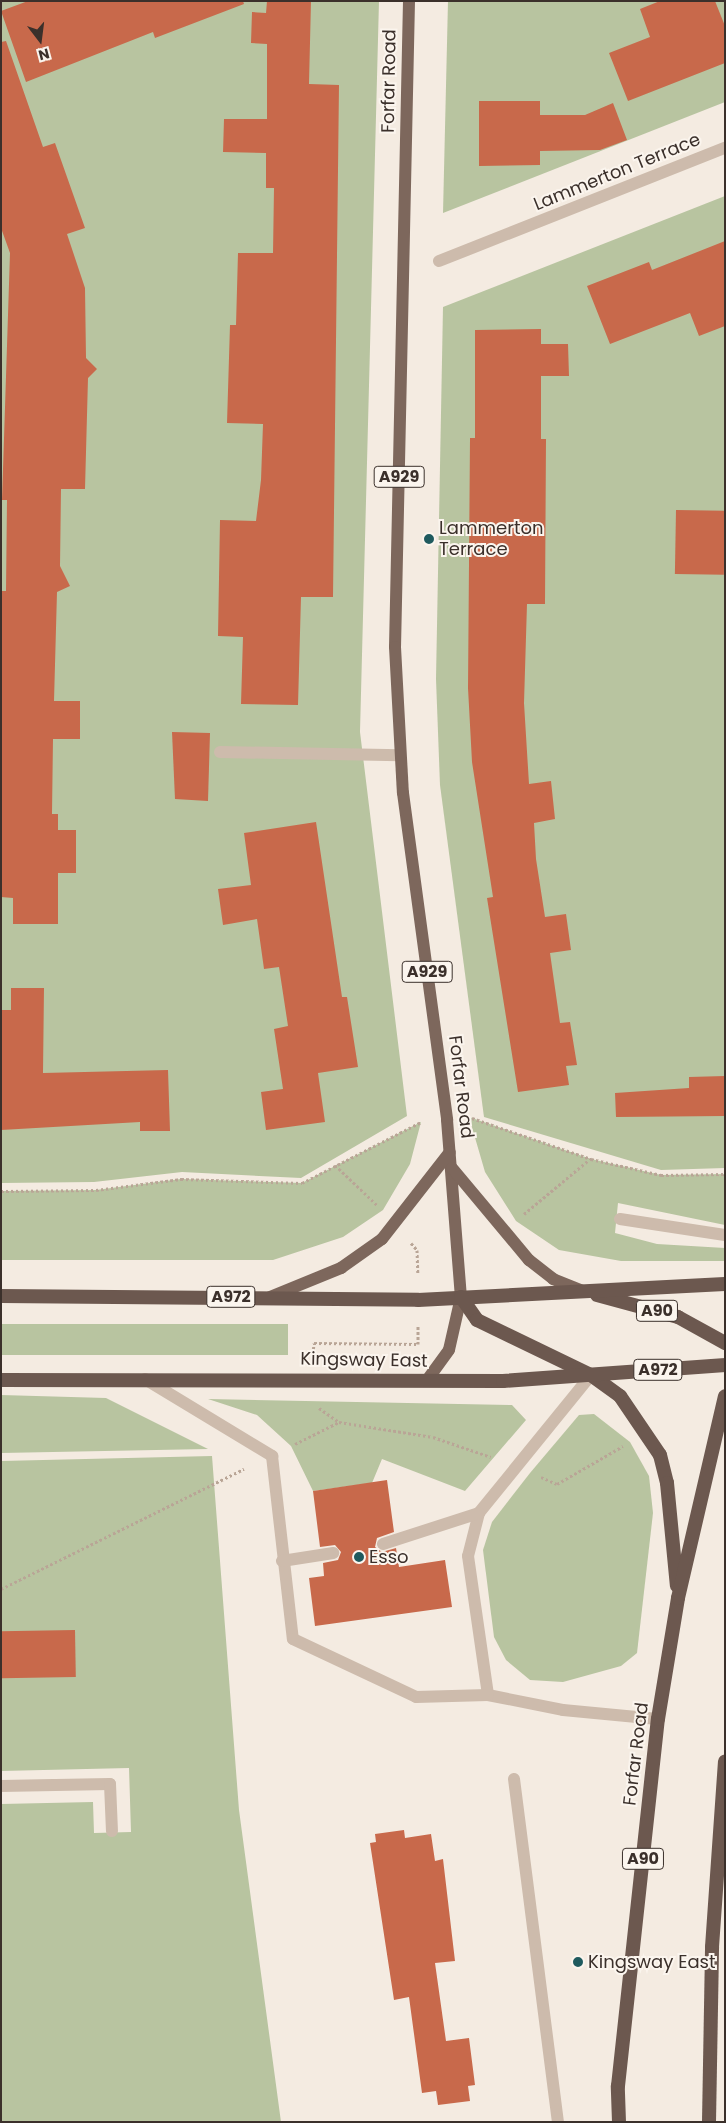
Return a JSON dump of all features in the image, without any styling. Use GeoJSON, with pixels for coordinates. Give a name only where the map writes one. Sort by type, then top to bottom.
{"type":"FeatureCollection","features":[{"type":"Feature","properties":{"kind":"highway","name":"A972"},"geometry":{"type":"LineString","coordinates":[[1,1296],[461,1297],[725,1284]]}},
{"type":"Feature","properties":{"kind":"highway","name":"A90"},"geometry":{"type":"LineString","coordinates":[[584,1292],[678,1317],[725,1343]]}},
{"type":"Feature","properties":{"kind":"highway"},"geometry":{"type":"LineString","coordinates":[[461,1297],[477,1320],[591,1375]]}},
{"type":"Feature","properties":{"kind":"highway","name":"Kingsway East"},"geometry":{"type":"LineString","coordinates":[[1,1380],[143,1378],[503,1381],[725,1365]]}},
{"type":"Feature","properties":{"kind":"highway","name":"A90"},"geometry":{"type":"LineString","coordinates":[[591,1375],[620,1396],[647,1432],[660,1454],[668,1483],[678,1598]]}},
{"type":"Feature","properties":{"kind":"highway","name":"Forfar Road"},"geometry":{"type":"LineString","coordinates":[[619,2122],[618,2086],[658,1719],[678,1598],[725,1396]]}},
{"type":"Feature","properties":{"kind":"highway"},"geometry":{"type":"LineString","coordinates":[[709,2122],[712,1948],[725,1761]]}},
{"type":"Feature","properties":{"kind":"main road","name":"Forfar Road"},"geometry":{"type":"LineString","coordinates":[[409,1],[395,647],[403,792],[447,1120],[461,1297],[448,1350],[428,1379]]}},
{"type":"Feature","properties":{"kind":"main road"},"geometry":{"type":"LineString","coordinates":[[270,1298],[341,1268],[382,1239],[450,1152]]}},
{"type":"Feature","properties":{"kind":"main road"},"geometry":{"type":"LineString","coordinates":[[452,1168],[529,1260],[552,1279],[584,1292]]}},
{"type":"Feature","properties":{"kind":"street","name":"Lammerton Terrace"},"geometry":{"type":"LineString","coordinates":[[439,261],[725,148]]}},
{"type":"Feature","properties":{"kind":"street"},"geometry":{"type":"LineString","coordinates":[[220,752],[400,755]]}},
{"type":"Feature","properties":{"kind":"street"},"geometry":{"type":"LineString","coordinates":[[620,1218],[725,1235]]}},
{"type":"Feature","properties":{"kind":"street"},"geometry":{"type":"LineString","coordinates":[[488,1696],[468,1556],[479,1513],[514,1466],[591,1375]]}},
{"type":"Feature","properties":{"kind":"street"},"geometry":{"type":"LineString","coordinates":[[143,1378],[272,1456],[282,1561],[293,1639],[416,1697],[488,1696],[563,1710],[658,1719]]}},
{"type":"Feature","properties":{"kind":"street"},"geometry":{"type":"LineString","coordinates":[[383,1544],[479,1513]]}},
{"type":"Feature","properties":{"kind":"street"},"geometry":{"type":"LineString","coordinates":[[282,1561],[333,1553]]}},
{"type":"Feature","properties":{"kind":"street"},"geometry":{"type":"LineString","coordinates":[[514,1779],[558,2122]]}},
{"type":"Feature","properties":{"kind":"street"},"geometry":{"type":"LineString","coordinates":[[1,1786],[110,1784],[112,1831]]}},
{"type":"Feature","properties":{"kind":"path"},"geometry":{"type":"LineString","coordinates":[[1,1191],[96,1190],[182,1178],[302,1183],[421,1122],[469,1117],[591,1159],[661,1175],[725,1174]]}},
{"type":"Feature","properties":{"kind":"path"},"geometry":{"type":"LineString","coordinates":[[504,1230],[591,1159]]}},
{"type":"Feature","properties":{"kind":"path"},"geometry":{"type":"LineString","coordinates":[[335,1165],[383,1210]]}},
{"type":"Feature","properties":{"kind":"path"},"geometry":{"type":"LineString","coordinates":[[314,1404],[339,1422],[433,1437],[514,1466],[557,1484],[647,1432]]}},
{"type":"Feature","properties":{"kind":"path"},"geometry":{"type":"LineString","coordinates":[[1,1589],[339,1422]]}},
{"type":"Feature","properties":{"kind":"green space"},"geometry":{"type":"Polygon","coordinates":[[[1,1],[379,1],[360,732],[407,1116],[301,1178],[182,1172],[94,1182],[1,1183],[1,1]]]}},
{"type":"Feature","properties":{"kind":"green space"},"geometry":{"type":"Polygon","coordinates":[[[448,1],[725,1],[725,102],[443,213],[448,1]]]}},
{"type":"Feature","properties":{"kind":"green space"},"geometry":{"type":"Polygon","coordinates":[[[725,196],[725,1168],[661,1170],[484,1117],[440,785],[436,679],[443,307],[725,196]]]}},
{"type":"Feature","properties":{"kind":"green space"},"geometry":{"type":"Polygon","coordinates":[[[469,1117],[591,1159],[661,1175],[725,1174],[725,1225],[618,1203],[615,1233],[657,1244],[725,1248],[725,1261],[621,1261],[559,1250],[516,1221],[485,1172],[469,1117]]]}},
{"type":"Feature","properties":{"kind":"green space"},"geometry":{"type":"Polygon","coordinates":[[[421,1122],[410,1164],[383,1210],[343,1237],[273,1260],[1,1260],[1,1191],[96,1190],[181,1179],[302,1183],[421,1122]]]}},
{"type":"Feature","properties":{"kind":"green space"},"geometry":{"type":"Polygon","coordinates":[[[1,1324],[288,1324],[288,1355],[1,1355],[1,1324]]]}},
{"type":"Feature","properties":{"kind":"green space"},"geometry":{"type":"Polygon","coordinates":[[[1,1395],[106,1398],[208,1449],[1,1453],[1,1395]]]}},
{"type":"Feature","properties":{"kind":"green space"},"geometry":{"type":"Polygon","coordinates":[[[208,1399],[512,1405],[526,1420],[465,1491],[382,1459],[372,1483],[313,1491],[291,1446],[257,1415],[208,1399]]]}},
{"type":"Feature","properties":{"kind":"green space"},"geometry":{"type":"Polygon","coordinates":[[[594,1414],[630,1442],[649,1476],[653,1513],[637,1653],[621,1666],[563,1682],[530,1680],[506,1660],[494,1637],[483,1550],[492,1522],[530,1473],[579,1415],[594,1414]]]}},
{"type":"Feature","properties":{"kind":"green space"},"geometry":{"type":"Polygon","coordinates":[[[212,1456],[239,1810],[281,2122],[1,2122],[1,1804],[93,1802],[94,1833],[131,1832],[129,1768],[1,1771],[1,1461],[212,1456]]]}},
{"type":"Feature","properties":{"kind":"building"},"geometry":{"type":"Polygon","coordinates":[[[28,1],[243,1],[244,4],[155,38],[153,32],[26,82],[1,11],[28,1]]]}},
{"type":"Feature","properties":{"kind":"building"},"geometry":{"type":"Polygon","coordinates":[[[267,1],[311,1],[309,84],[339,85],[333,597],[301,597],[298,705],[241,704],[243,637],[218,636],[220,520],[256,521],[261,480],[263,424],[227,423],[230,325],[236,325],[238,253],[273,253],[274,188],[266,188],[266,153],[223,152],[224,119],[267,119],[267,44],[251,43],[252,12],[266,13],[267,1]]]}},
{"type":"Feature","properties":{"kind":"building"},"geometry":{"type":"Polygon","coordinates":[[[660,1],[715,1],[725,26],[725,63],[628,101],[609,53],[650,37],[640,9],[660,1]]]}},
{"type":"Feature","properties":{"kind":"building"},"geometry":{"type":"Polygon","coordinates":[[[6,41],[43,147],[55,143],[85,228],[67,234],[85,288],[86,358],[97,369],[88,378],[85,489],[61,489],[60,566],[70,586],[57,592],[54,701],[80,701],[80,739],[53,739],[52,814],[58,814],[58,830],[76,830],[76,873],[58,873],[58,924],[13,924],[13,898],[1,897],[1,591],[6,591],[7,500],[2,500],[10,253],[1,228],[1,42],[6,41]]]}},
{"type":"Feature","properties":{"kind":"building"},"geometry":{"type":"Polygon","coordinates":[[[479,101],[540,101],[540,115],[585,115],[613,103],[627,140],[600,150],[540,151],[540,165],[479,166],[479,101]]]}},
{"type":"Feature","properties":{"kind":"building"},"geometry":{"type":"Polygon","coordinates":[[[725,241],[725,326],[699,336],[690,313],[610,344],[587,286],[649,262],[652,270],[725,241]]]}},
{"type":"Feature","properties":{"kind":"building"},"geometry":{"type":"Polygon","coordinates":[[[541,329],[541,344],[568,344],[569,376],[541,376],[541,439],[546,439],[545,604],[527,604],[524,703],[529,784],[551,781],[555,819],[534,823],[536,859],[545,917],[566,914],[571,950],[550,953],[560,1023],[570,1022],[577,1065],[566,1066],[569,1085],[518,1092],[487,898],[493,897],[472,762],[468,688],[470,438],[475,438],[475,330],[541,329]]]}},
{"type":"Feature","properties":{"kind":"building"},"geometry":{"type":"Polygon","coordinates":[[[676,510],[725,511],[724,575],[675,574],[676,510]]]}},
{"type":"Feature","properties":{"kind":"building"},"geometry":{"type":"Polygon","coordinates":[[[172,732],[210,733],[208,801],[175,799],[172,732]]]}},
{"type":"Feature","properties":{"kind":"building"},"geometry":{"type":"Polygon","coordinates":[[[316,822],[342,997],[347,997],[358,1067],[318,1073],[325,1122],[266,1130],[261,1092],[283,1089],[274,1029],[288,1026],[279,967],[264,969],[257,919],[223,925],[218,889],[251,885],[244,833],[316,822]]]}},
{"type":"Feature","properties":{"kind":"building"},"geometry":{"type":"Polygon","coordinates":[[[11,988],[44,988],[43,1073],[168,1070],[170,1131],[140,1131],[140,1122],[1,1130],[1,1010],[11,1010],[11,988]]]}},
{"type":"Feature","properties":{"kind":"building"},"geometry":{"type":"Polygon","coordinates":[[[725,1076],[725,1116],[616,1117],[615,1093],[689,1088],[689,1077],[725,1076]]]}},
{"type":"Feature","properties":{"kind":"building","name":"Esso"},"geometry":{"type":"Polygon","coordinates":[[[387,1480],[394,1532],[377,1538],[375,1547],[382,1552],[396,1548],[399,1567],[445,1560],[452,1607],[315,1626],[309,1578],[324,1576],[323,1563],[338,1560],[341,1552],[335,1545],[320,1547],[313,1491],[387,1480]]]}},
{"type":"Feature","properties":{"kind":"building"},"geometry":{"type":"Polygon","coordinates":[[[75,1630],[76,1677],[2,1678],[1,1631],[75,1630]]]}},
{"type":"Feature","properties":{"kind":"building"},"geometry":{"type":"Polygon","coordinates":[[[404,1830],[405,1838],[431,1834],[435,1861],[443,1859],[455,1961],[435,1963],[446,2041],[469,2038],[475,2085],[468,2086],[470,2101],[438,2105],[436,2091],[422,2093],[409,1997],[394,2000],[370,1843],[376,1842],[375,1834],[404,1830]]]}},
{"type":"Feature","properties":{"kind":"place","name":"Lammerton Terrace"},"geometry":{"type":"Point","coordinates":[429,539]}},
{"type":"Feature","properties":{"kind":"place","name":"Esso"},"geometry":{"type":"Point","coordinates":[359,1557]}},
{"type":"Feature","properties":{"kind":"place","name":"Kingsway East"},"geometry":{"type":"Point","coordinates":[578,1962]}}]}
